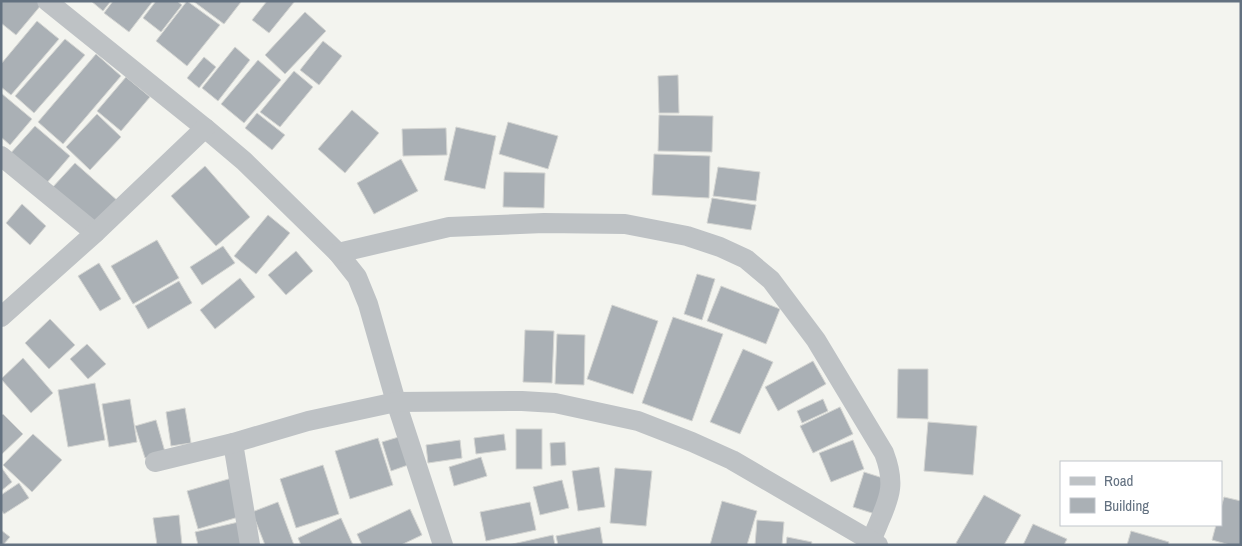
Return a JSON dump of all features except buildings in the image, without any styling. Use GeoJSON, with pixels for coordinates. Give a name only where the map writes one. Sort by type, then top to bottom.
{"type":"FeatureCollection","features":[{"type":"Feature","properties":{"kind":"street"},"geometry":{"type":"LineString","coordinates":[[47,1],[244,161],[338,253],[357,278],[368,304],[396,402],[443,545]]}},
{"type":"Feature","properties":{"kind":"street"},"geometry":{"type":"LineString","coordinates":[[1,317],[95,233],[205,128]]}},
{"type":"Feature","properties":{"kind":"street"},"geometry":{"type":"LineString","coordinates":[[1,156],[95,233]]}},
{"type":"Feature","properties":{"kind":"street"},"geometry":{"type":"LineString","coordinates":[[155,462],[233,443],[308,421],[396,402],[547,402],[638,421],[732,460],[873,543],[889,500],[891,485],[890,469],[884,453],[816,340],[771,280],[746,259],[687,236],[625,224],[544,223],[449,227],[338,253]]}},
{"type":"Feature","properties":{"kind":"street"},"geometry":{"type":"LineString","coordinates":[[233,443],[250,545]]}}]}
